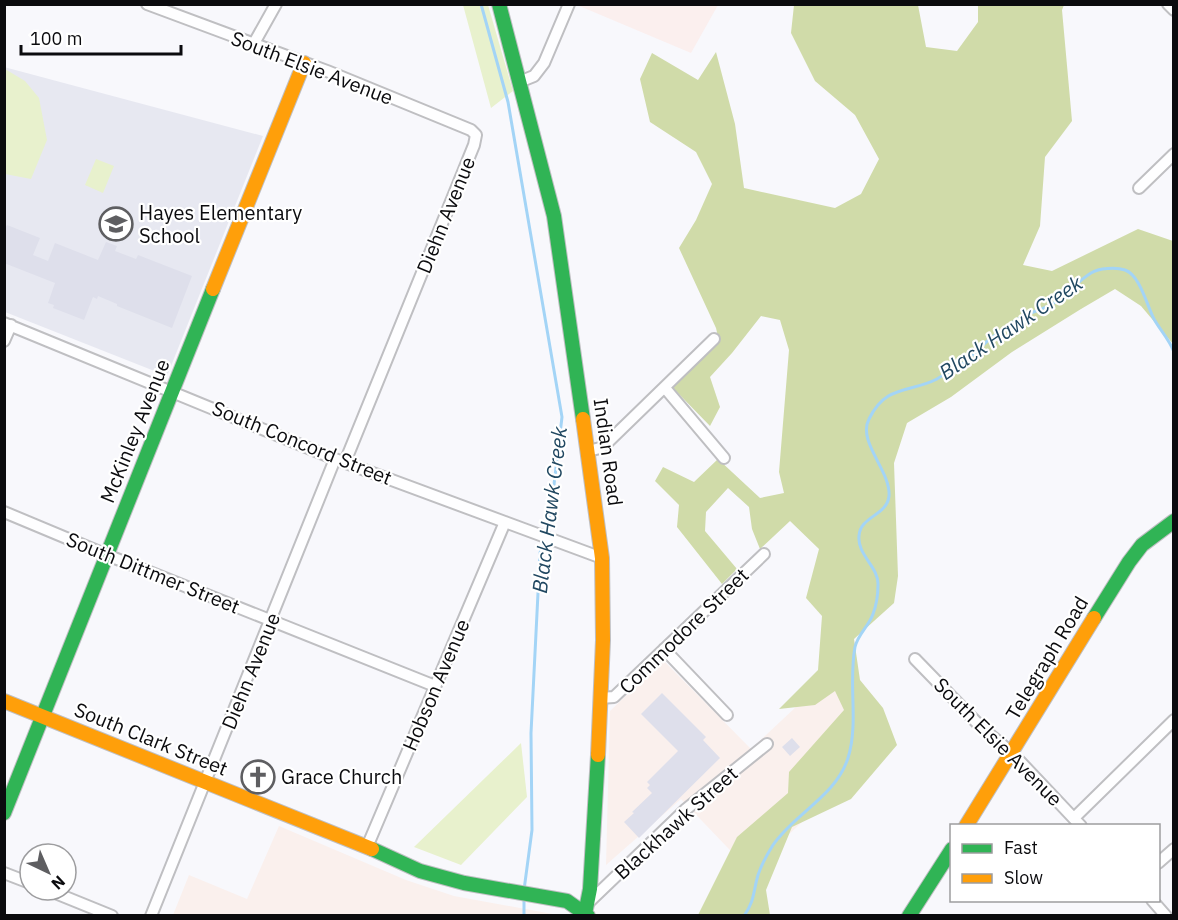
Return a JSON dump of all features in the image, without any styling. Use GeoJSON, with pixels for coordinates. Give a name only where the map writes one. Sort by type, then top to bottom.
{"type":"FeatureCollection","features":[{"type":"Feature","properties":{"kind":"street","name":"South Elsie Avenue"},"geometry":{"type":"LineString","coordinates":[[147,4],[304,63],[471,130],[476,135]]}},
{"type":"Feature","properties":{"kind":"street"},"geometry":{"type":"LineString","coordinates":[[253,45],[276,4]]}},
{"type":"Feature","properties":{"kind":"street","name":"Indian Road"},"geometry":{"type":"LineString","coordinates":[[499,4],[554,216],[602,558],[604,590],[600,698],[590,889],[586,912]]}},
{"type":"Feature","properties":{"kind":"street"},"geometry":{"type":"LineString","coordinates":[[519,82],[534,76],[544,63],[569,4]]}},
{"type":"Feature","properties":{"kind":"street"},"geometry":{"type":"LineString","coordinates":[[1168,4],[1173,10]]}},
{"type":"Feature","properties":{"kind":"street","name":"McKinley Avenue"},"geometry":{"type":"LineString","coordinates":[[4,813],[304,63]]}},
{"type":"Feature","properties":{"kind":"street","name":"Diehn Avenue"},"geometry":{"type":"LineString","coordinates":[[152,915],[271,621],[474,145],[476,135]]}},
{"type":"Feature","properties":{"kind":"street"},"geometry":{"type":"LineString","coordinates":[[1139,188],[1173,154]]}},
{"type":"Feature","properties":{"kind":"street"},"geometry":{"type":"LineString","coordinates":[[4,341],[8,324]]}},
{"type":"Feature","properties":{"kind":"street","name":"South Concord Street"},"geometry":{"type":"LineString","coordinates":[[8,324],[340,460],[602,558]]}},
{"type":"Feature","properties":{"kind":"street"},"geometry":{"type":"LineString","coordinates":[[588,451],[608,443],[714,339]]}},
{"type":"Feature","properties":{"kind":"street"},"geometry":{"type":"LineString","coordinates":[[665,388],[724,458]]}},
{"type":"Feature","properties":{"kind":"street","name":"South Dittmer Street"},"geometry":{"type":"LineString","coordinates":[[4,512],[435,686]]}},
{"type":"Feature","properties":{"kind":"street","name":"Telegraph Road"},"geometry":{"type":"LineString","coordinates":[[967,824],[1129,562],[1143,545],[1173,521]]}},
{"type":"Feature","properties":{"kind":"street","name":"Hobson Avenue"},"geometry":{"type":"LineString","coordinates":[[367,847],[505,522]]}},
{"type":"Feature","properties":{"kind":"street","name":"Commodore Street"},"geometry":{"type":"LineString","coordinates":[[600,698],[614,698],[764,554]]}},
{"type":"Feature","properties":{"kind":"street"},"geometry":{"type":"LineString","coordinates":[[664,649],[727,715]]}},
{"type":"Feature","properties":{"kind":"street","name":"South Elsie Avenue"},"geometry":{"type":"LineString","coordinates":[[915,659],[981,727],[1012,753],[1078,822]]}},
{"type":"Feature","properties":{"kind":"street","name":"South Clark Street"},"geometry":{"type":"LineString","coordinates":[[4,701],[367,847],[420,872],[464,883],[567,901],[586,912]]}},
{"type":"Feature","properties":{"kind":"street"},"geometry":{"type":"LineString","coordinates":[[1078,822],[1173,720]]}},
{"type":"Feature","properties":{"kind":"street","name":"Blackhawk Street"},"geometry":{"type":"LineString","coordinates":[[586,912],[685,810],[767,744]]}},
{"type":"Feature","properties":{"kind":"street"},"geometry":{"type":"LineString","coordinates":[[1160,861],[1173,849]]}},
{"type":"Feature","properties":{"kind":"street"},"geometry":{"type":"LineString","coordinates":[[909,915],[950,851]]}},
{"type":"Feature","properties":{"kind":"street"},"geometry":{"type":"LineString","coordinates":[[78,902],[112,915]]}},
{"type":"Feature","properties":{"kind":"street"},"geometry":{"type":"LineString","coordinates":[[1154,902],[1166,915]]}},
{"type":"Feature","properties":{"kind":"shaded area"},"geometry":{"type":"Polygon","coordinates":[[[577,4],[718,5],[691,53],[577,4]]]}},
{"type":"Feature","properties":{"kind":"shaded area","name":"Hayes Elementary School"},"geometry":{"type":"Polygon","coordinates":[[[4,67],[263,136],[167,376],[5,312],[4,67]]]}},
{"type":"Feature","properties":{"kind":"shaded area"},"geometry":{"type":"Polygon","coordinates":[[[663,660],[751,749],[829,676],[889,740],[750,871],[681,799],[606,865],[610,711],[663,660]]]}},
{"type":"Feature","properties":{"kind":"shaded area"},"geometry":{"type":"Polygon","coordinates":[[[279,826],[406,880],[454,896],[558,915],[173,915],[189,875],[247,899],[279,826]]]}},
{"type":"Feature","properties":{"kind":"green space"},"geometry":{"type":"Polygon","coordinates":[[[463,5],[488,5],[513,91],[491,108],[463,5]]]}},
{"type":"Feature","properties":{"kind":"green space"},"geometry":{"type":"Polygon","coordinates":[[[794,5],[918,5],[926,47],[957,51],[978,22],[978,5],[1064,5],[1062,10],[1072,121],[1045,157],[1040,226],[1023,265],[1052,271],[1138,229],[1173,241],[1173,344],[1141,306],[1115,289],[1012,352],[951,397],[907,423],[894,463],[898,576],[894,603],[854,639],[860,680],[883,708],[897,745],[851,799],[792,827],[766,890],[770,915],[698,915],[737,837],[788,793],[789,772],[844,710],[835,691],[815,705],[779,709],[818,670],[822,616],[806,598],[819,549],[790,521],[760,549],[752,529],[749,507],[728,488],[706,512],[705,531],[737,569],[722,584],[677,527],[679,505],[655,481],[663,467],[694,482],[718,459],[760,498],[784,493],[779,472],[789,350],[780,320],[761,316],[710,377],[720,407],[710,426],[672,387],[719,341],[716,328],[679,248],[696,220],[712,184],[696,152],[650,122],[640,79],[652,53],[698,80],[716,52],[735,124],[744,188],[835,208],[861,194],[879,159],[855,115],[815,81],[791,33],[794,5]]]}},
{"type":"Feature","properties":{"kind":"green space"},"geometry":{"type":"Polygon","coordinates":[[[5,69],[25,81],[39,98],[47,140],[31,179],[5,174],[5,69]]]}},
{"type":"Feature","properties":{"kind":"green space"},"geometry":{"type":"Polygon","coordinates":[[[96,159],[114,166],[103,193],[85,185],[96,159]]]}},
{"type":"Feature","properties":{"kind":"green space"},"geometry":{"type":"Polygon","coordinates":[[[521,743],[527,797],[461,865],[414,847],[521,743]]]}},
{"type":"Feature","properties":{"kind":"building"},"geometry":{"type":"Polygon","coordinates":[[[7,225],[40,238],[33,255],[48,261],[55,243],[98,260],[106,242],[117,246],[115,251],[136,259],[138,255],[192,276],[172,328],[98,296],[97,299],[93,297],[84,320],[53,308],[54,305],[48,303],[55,283],[4,263],[4,230],[7,225]]]}},
{"type":"Feature","properties":{"kind":"building"},"geometry":{"type":"Polygon","coordinates":[[[662,693],[706,737],[703,740],[720,758],[639,838],[624,822],[652,793],[647,788],[650,785],[647,782],[678,751],[641,714],[662,693]]]}},
{"type":"Feature","properties":{"kind":"building"},"geometry":{"type":"Polygon","coordinates":[[[792,738],[800,747],[790,756],[782,747],[792,738]]]}},
{"type":"Feature","properties":{"kind":"waterway","name":"Black Hawk Creek"},"geometry":{"type":"LineString","coordinates":[[481,4],[508,102],[562,417],[551,510],[540,553],[531,733],[532,830],[524,890]]}},
{"type":"Feature","properties":{"kind":"waterway","name":"Black Hawk Creek"},"geometry":{"type":"LineString","coordinates":[[744,916],[752,900],[759,871],[773,845],[792,823],[825,794],[842,771],[848,758],[853,731],[852,675],[855,647],[873,614],[878,588],[875,572],[859,543],[860,529],[884,508],[889,496],[885,477],[867,437],[866,428],[876,408],[891,395],[937,379],[956,368],[1011,323],[1054,303],[1086,276],[1103,269],[1125,270],[1135,278],[1154,319],[1174,352]]}},
{"type":"Feature","properties":{"kind":"waterway","name":"Black Hawk Creek"},"geometry":{"type":"LineString","coordinates":[[524,899],[524,916]]}},
{"type":"Feature","properties":{"kind":"traffic: fast"},"geometry":{"type":"LineString","coordinates":[[499,4],[554,216],[583,419]]}},
{"type":"Feature","properties":{"kind":"traffic: fast"},"geometry":{"type":"LineString","coordinates":[[4,813],[213,289]]}},
{"type":"Feature","properties":{"kind":"traffic: fast"},"geometry":{"type":"LineString","coordinates":[[1094,618],[1142,545],[1174,521]]}},
{"type":"Feature","properties":{"kind":"traffic: fast"},"geometry":{"type":"LineString","coordinates":[[585,914],[590,889],[598,755]]}},
{"type":"Feature","properties":{"kind":"traffic: fast"},"geometry":{"type":"LineString","coordinates":[[372,849],[420,871],[464,883],[567,901],[588,916]]}},
{"type":"Feature","properties":{"kind":"traffic: fast"},"geometry":{"type":"LineString","coordinates":[[909,916],[950,852]]}},
{"type":"Feature","properties":{"kind":"traffic: slow"},"geometry":{"type":"LineString","coordinates":[[213,289],[304,63]]}},
{"type":"Feature","properties":{"kind":"traffic: slow"},"geometry":{"type":"LineString","coordinates":[[583,419],[602,558],[603,640],[598,755]]}},
{"type":"Feature","properties":{"kind":"traffic: slow"},"geometry":{"type":"LineString","coordinates":[[967,824],[1094,618]]}},
{"type":"Feature","properties":{"kind":"traffic: slow"},"geometry":{"type":"LineString","coordinates":[[4,701],[372,849]]}},
{"type":"Feature","properties":{"kind":"place","name":"Hayes Elementary School"},"geometry":{"type":"Point","coordinates":[116,224]}},
{"type":"Feature","properties":{"kind":"place","name":"Grace Church"},"geometry":{"type":"Point","coordinates":[258,777]}}]}
